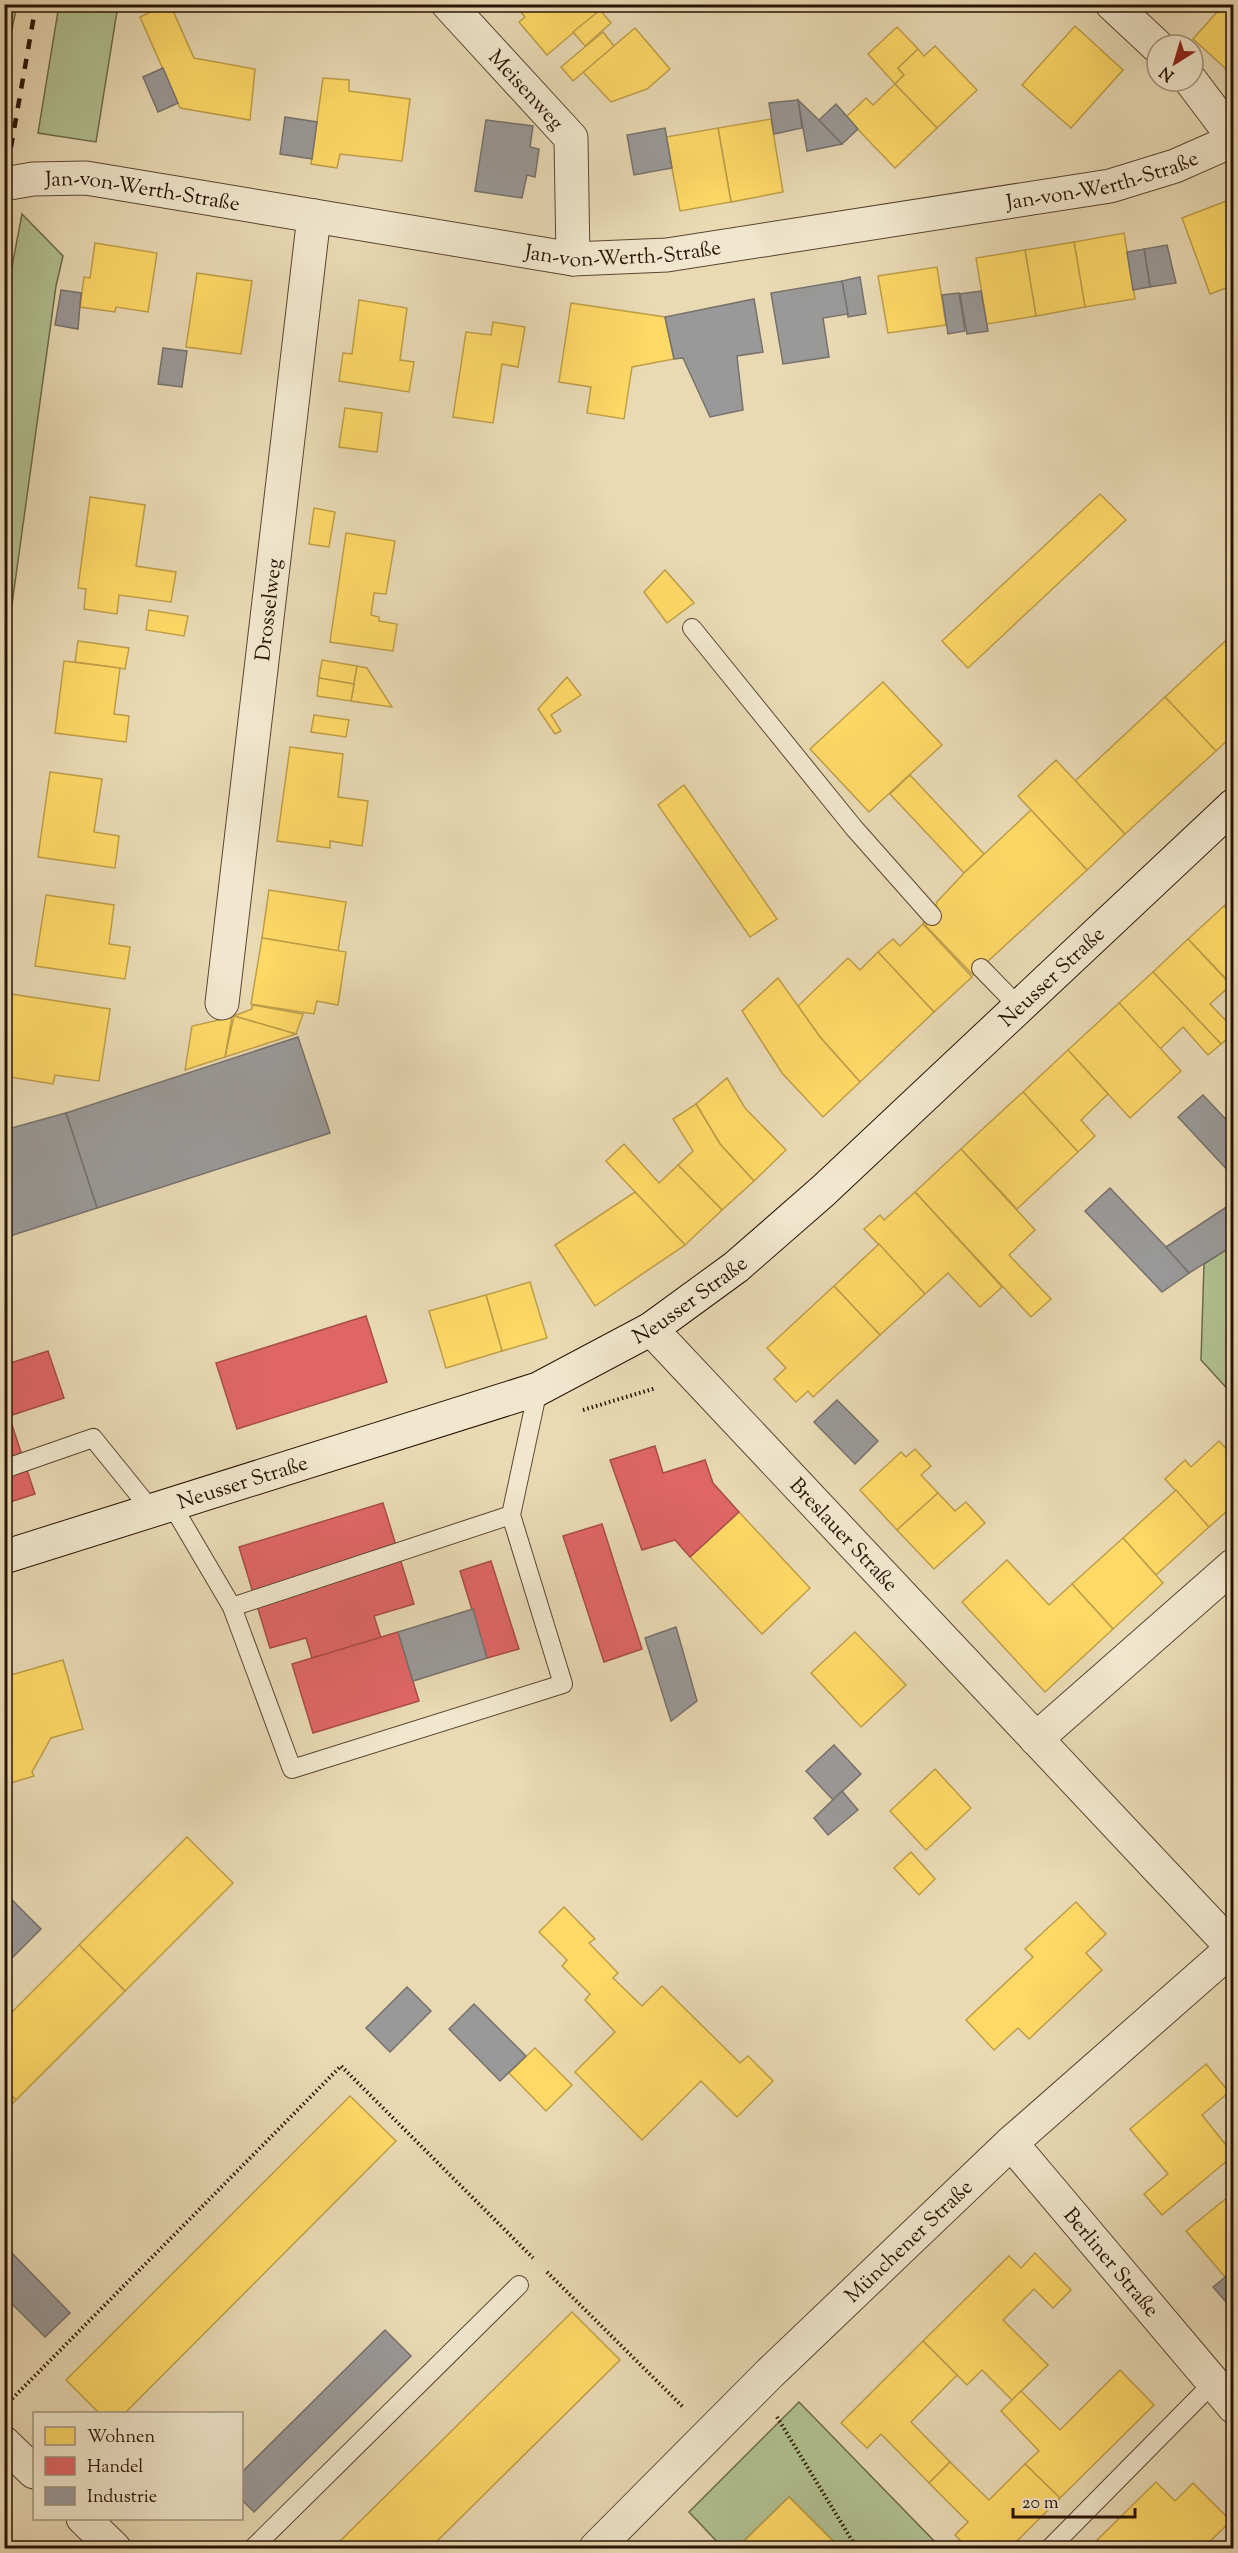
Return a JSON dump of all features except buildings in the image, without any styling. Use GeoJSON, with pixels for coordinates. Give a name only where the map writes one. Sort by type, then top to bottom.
{"type":"FeatureCollection","features":[{"type":"Feature","properties":{"kind":"street","name":"Meisenweg"},"geometry":{"type":"LineString","coordinates":[[448,4],[571,138],[573,259]]}},
{"type":"Feature","properties":{"kind":"street"},"geometry":{"type":"LineString","coordinates":[[1113,4],[1145,35]]}},
{"type":"Feature","properties":{"kind":"street"},"geometry":{"type":"LineString","coordinates":[[1200,93],[1233,139]]}},
{"type":"Feature","properties":{"kind":"street","name":"Jan-von-Werth-Straße"},"geometry":{"type":"LineString","coordinates":[[4,184],[33,179],[86,178],[573,259],[667,255],[1110,186],[1175,166],[1233,139]]}},
{"type":"Feature","properties":{"kind":"street","name":"Drosselweg"},"geometry":{"type":"LineString","coordinates":[[222,1003],[314,216]]}},
{"type":"Feature","properties":{"kind":"street","name":"Neusser Straße"},"geometry":{"type":"LineString","coordinates":[[4,1557],[538,1389],[651,1329],[736,1267],[823,1191],[1233,805]]}},
{"type":"Feature","properties":{"kind":"street","name":"Breslauer Straße"},"geometry":{"type":"LineString","coordinates":[[651,1329],[1233,1948]]}},
{"type":"Feature","properties":{"kind":"street"},"geometry":{"type":"LineString","coordinates":[[1036,1739],[1233,1565]]}},
{"type":"Feature","properties":{"kind":"street","name":"Münchener Straße"},"geometry":{"type":"LineString","coordinates":[[596,2548],[758,2386],[1011,2143],[1233,1948]]}},
{"type":"Feature","properties":{"kind":"street","name":"Berliner Straße"},"geometry":{"type":"LineString","coordinates":[[1011,2143],[1223,2395]]}},
{"type":"Feature","properties":{"kind":"street"},"geometry":{"type":"LineString","coordinates":[[4,2443],[33,2471]]}},
{"type":"Feature","properties":{"kind":"street"},"geometry":{"type":"LineString","coordinates":[[85,2520],[114,2548]]}},
{"type":"Feature","properties":{"kind":"lane"},"geometry":{"type":"LineString","coordinates":[[692,628],[854,828],[932,916]]}},
{"type":"Feature","properties":{"kind":"lane"},"geometry":{"type":"LineString","coordinates":[[981,968],[1018,1006]]}},
{"type":"Feature","properties":{"kind":"lane"},"geometry":{"type":"LineString","coordinates":[[4,1468],[93,1438],[162,1508],[232,1607],[292,1769],[562,1684],[511,1515],[538,1389]]}},
{"type":"Feature","properties":{"kind":"lane"},"geometry":{"type":"LineString","coordinates":[[232,1607],[511,1515]]}},
{"type":"Feature","properties":{"kind":"lane"},"geometry":{"type":"LineString","coordinates":[[253,2548],[519,2286]]}},
{"type":"Feature","properties":{"kind":"lane","name":"Berliner Straße"},"geometry":{"type":"LineString","coordinates":[[1050,2548],[1223,2395]]}},
{"type":"Feature","properties":{"kind":"path"},"geometry":{"type":"LineString","coordinates":[[4,2407],[341,2066],[711,2434]]}},
{"type":"Feature","properties":{"kind":"path"},"geometry":{"type":"LineString","coordinates":[[758,2386],[853,2542],[854,2548]]}},
{"type":"Feature","properties":{"kind":"green space"},"geometry":{"type":"Polygon","coordinates":[[[4,5],[17,5],[5,63],[4,5]]]}},
{"type":"Feature","properties":{"kind":"green space"},"geometry":{"type":"Polygon","coordinates":[[[59,5],[118,5],[96,142],[38,133],[59,5]]]}},
{"type":"Feature","properties":{"kind":"green space"},"geometry":{"type":"Polygon","coordinates":[[[22,214],[63,256],[56,286],[5,655],[4,308],[22,214]]]}},
{"type":"Feature","properties":{"kind":"green space"},"geometry":{"type":"Polygon","coordinates":[[[1233,1245],[1233,1395],[1201,1360],[1204,1264],[1233,1245]]]}},
{"type":"Feature","properties":{"kind":"green space"},"geometry":{"type":"Polygon","coordinates":[[[799,2402],[941,2548],[840,2548],[789,2497],[737,2548],[723,2548],[689,2512],[799,2402]]]}},
{"type":"Feature","properties":{"kind":"railway"},"geometry":{"type":"LineString","coordinates":[[4,187],[36,4]]}}]}
